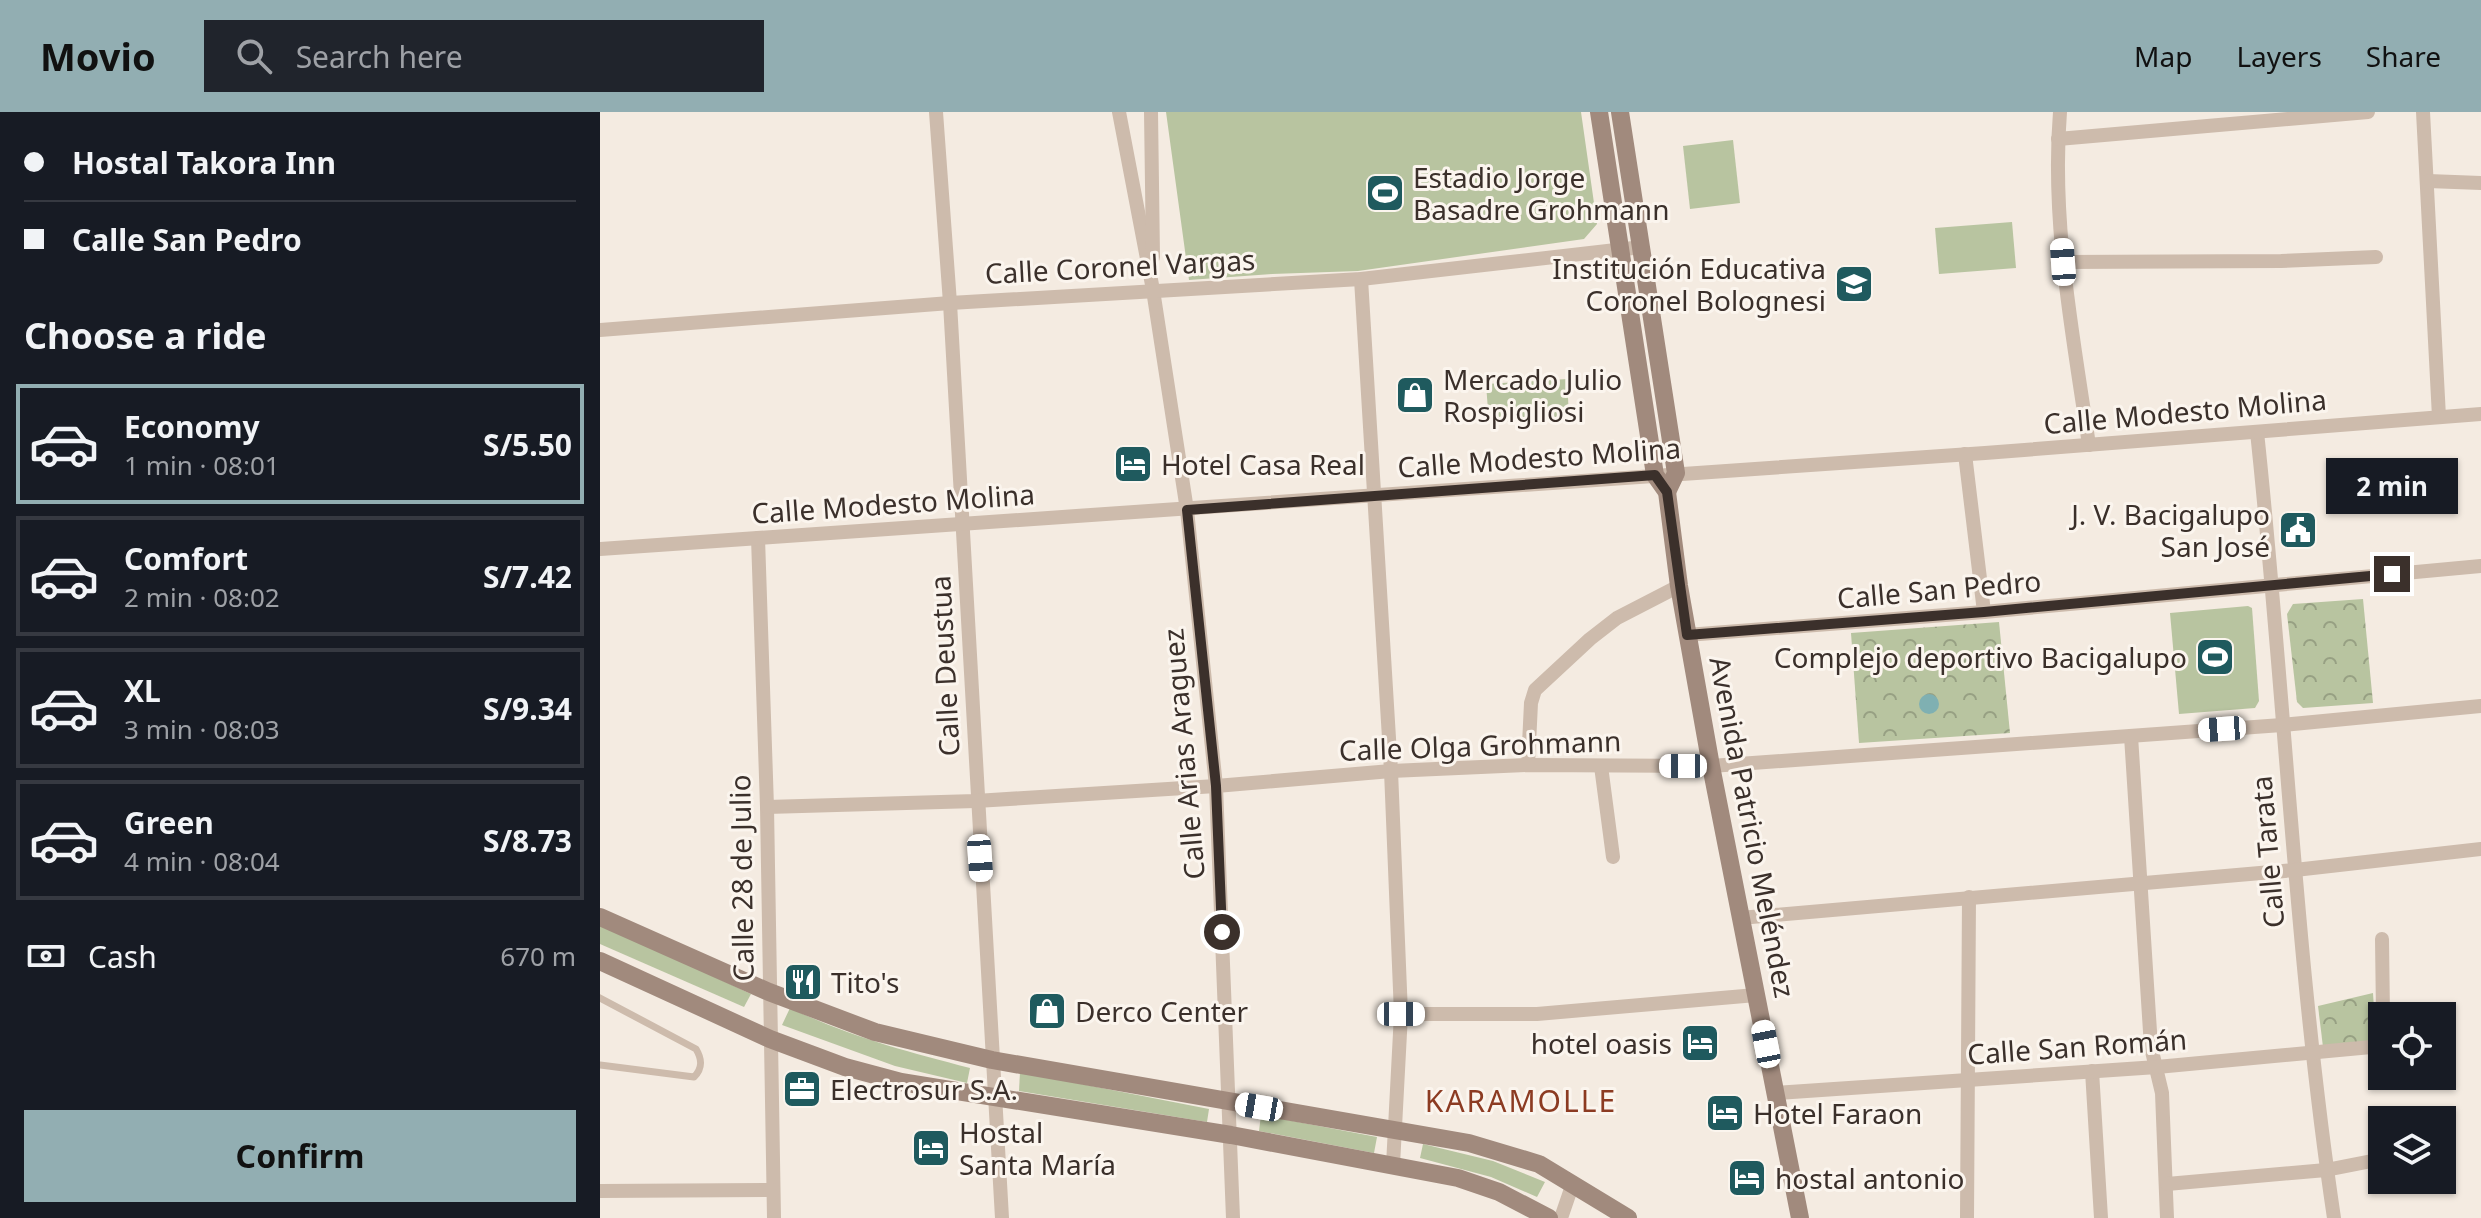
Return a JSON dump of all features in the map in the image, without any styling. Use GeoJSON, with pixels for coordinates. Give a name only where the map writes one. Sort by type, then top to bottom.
{"type":"FeatureCollection","features":[{"type":"Feature","properties":{"kind":"main road","name":"Avenida Patricio Meléndez"},"geometry":{"type":"LineString","coordinates":[[1599,112],[1655,475],[1667,492],[1687,635],[1800,1218]]}},
{"type":"Feature","properties":{"kind":"main road"},"geometry":{"type":"LineString","coordinates":[[1620,112],[1676,473],[1667,492]]}},
{"type":"Feature","properties":{"kind":"main road"},"geometry":{"type":"LineString","coordinates":[[1610,191],[1633,190]]}},
{"type":"Feature","properties":{"kind":"main road"},"geometry":{"type":"LineString","coordinates":[[600,917],[769,992],[875,1032],[992,1060],[1469,1143],[1539,1164],[1628,1218]]}},
{"type":"Feature","properties":{"kind":"main road"},"geometry":{"type":"LineString","coordinates":[[600,961],[770,1039],[845,1067],[901,1082],[1231,1135],[1458,1178],[1499,1192],[1549,1218]]}},
{"type":"Feature","properties":{"kind":"street","name":"Calle Deustua"},"geometry":{"type":"LineString","coordinates":[[936,112],[950,303],[1002,1218]]}},
{"type":"Feature","properties":{"kind":"street","name":"Calle Arias Araguez"},"geometry":{"type":"LineString","coordinates":[[1119,112],[1153,290],[1187,510],[1216,786],[1233,1218]]}},
{"type":"Feature","properties":{"kind":"street","name":"Calle Arias Araguez"},"geometry":{"type":"LineString","coordinates":[[1151,112],[1153,290]]}},
{"type":"Feature","properties":{"kind":"street"},"geometry":{"type":"LineString","coordinates":[[2060,112],[2058,139],[2063,262],[2089,445]]}},
{"type":"Feature","properties":{"kind":"street"},"geometry":{"type":"LineString","coordinates":[[2058,139],[2256,117],[2368,112]]}},
{"type":"Feature","properties":{"kind":"street"},"geometry":{"type":"LineString","coordinates":[[2423,112],[2439,417]]}},
{"type":"Feature","properties":{"kind":"street"},"geometry":{"type":"LineString","coordinates":[[2428,181],[2481,183]]}},
{"type":"Feature","properties":{"kind":"street","name":"Calle Coronel Vargas"},"geometry":{"type":"LineString","coordinates":[[600,330],[950,303],[1361,279],[1642,247]]}},
{"type":"Feature","properties":{"kind":"street"},"geometry":{"type":"LineString","coordinates":[[2063,262],[2281,261],[2376,257]]}},
{"type":"Feature","properties":{"kind":"street"},"geometry":{"type":"LineString","coordinates":[[1361,279],[1391,771],[1401,1014],[1393,1165]]}},
{"type":"Feature","properties":{"kind":"street","name":"Calle Modesto Molina"},"geometry":{"type":"LineString","coordinates":[[600,549],[1187,510],[2481,414]]}},
{"type":"Feature","properties":{"kind":"street","name":"Calle Tarata"},"geometry":{"type":"LineString","coordinates":[[2257,432],[2273,583],[2282,725],[2311,1054],[2334,1218]]}},
{"type":"Feature","properties":{"kind":"street"},"geometry":{"type":"LineString","coordinates":[[1965,454],[1984,612]]}},
{"type":"Feature","properties":{"kind":"street","name":"Calle 28 de Julio"},"geometry":{"type":"LineString","coordinates":[[758,538],[767,807],[774,1218]]}},
{"type":"Feature","properties":{"kind":"street","name":"Calle San Pedro"},"geometry":{"type":"LineString","coordinates":[[1687,635],[1984,612],[2481,566]]}},
{"type":"Feature","properties":{"kind":"street"},"geometry":{"type":"LineString","coordinates":[[1528,765],[1531,703],[1535,690],[1617,618],[1679,586]]}},
{"type":"Feature","properties":{"kind":"street","name":"Calle Olga Grohmann"},"geometry":{"type":"LineString","coordinates":[[767,807],[976,801],[1391,771],[1528,765],[1711,766],[2282,725],[2481,706]]}},
{"type":"Feature","properties":{"kind":"street"},"geometry":{"type":"LineString","coordinates":[[2131,736],[2151,1047],[2162,1093],[2167,1218]]}},
{"type":"Feature","properties":{"kind":"street"},"geometry":{"type":"LineString","coordinates":[[1601,766],[1613,857]]}},
{"type":"Feature","properties":{"kind":"street"},"geometry":{"type":"LineString","coordinates":[[1740,918],[2295,870],[2481,849]]}},
{"type":"Feature","properties":{"kind":"street"},"geometry":{"type":"LineString","coordinates":[[1967,1218],[1969,897]]}},
{"type":"Feature","properties":{"kind":"street"},"geometry":{"type":"LineString","coordinates":[[2382,939],[2383,1002]]}},
{"type":"Feature","properties":{"kind":"street"},"geometry":{"type":"LineString","coordinates":[[1401,1014],[1537,1014],[1756,995]]}},
{"type":"Feature","properties":{"kind":"street","name":"Calle San Román"},"geometry":{"type":"LineString","coordinates":[[1776,1093],[2157,1067],[2368,1048]]}},
{"type":"Feature","properties":{"kind":"street"},"geometry":{"type":"LineString","coordinates":[[2092,1071],[2101,1218]]}},
{"type":"Feature","properties":{"kind":"street"},"geometry":{"type":"LineString","coordinates":[[2167,1184],[2326,1170],[2368,1162]]}},
{"type":"Feature","properties":{"kind":"street"},"geometry":{"type":"LineString","coordinates":[[1561,1218],[1573,1183]]}},
{"type":"Feature","properties":{"kind":"street"},"geometry":{"type":"LineString","coordinates":[[600,1191],[773,1190]]}},
{"type":"Feature","properties":{"kind":"lane"},"geometry":{"type":"LineString","coordinates":[[600,998],[696,1049],[702,1059],[700,1072],[694,1077],[600,1065]]}},
{"type":"Feature","properties":{"kind":"green space","name":"Estadio Jorge Basadre Grohmann"},"geometry":{"type":"Polygon","coordinates":[[[1166,112],[1581,112],[1597,224],[1584,239],[1358,271],[1189,280],[1166,112]]]}},
{"type":"Feature","properties":{"kind":"green space"},"geometry":{"type":"Polygon","coordinates":[[[1733,140],[1740,203],[1690,209],[1683,146],[1733,140]]]}},
{"type":"Feature","properties":{"kind":"green space"},"geometry":{"type":"Polygon","coordinates":[[[2012,222],[2016,268],[1939,274],[1935,228],[2012,222]]]}},
{"type":"Feature","properties":{"kind":"green space"},"geometry":{"type":"Polygon","coordinates":[[[1567,379],[1569,417],[1489,423],[1486,384],[1567,379]]]}},
{"type":"Feature","properties":{"kind":"green space"},"geometry":{"type":"Polygon","coordinates":[[[2363,599],[2373,703],[2303,708],[2297,702],[2287,614],[2293,604],[2363,599]]]}},
{"type":"Feature","properties":{"kind":"green space","name":"Complejo deportivo Bacigalupo"},"geometry":{"type":"Polygon","coordinates":[[[2252,608],[2259,701],[2255,708],[2179,714],[2170,613],[2252,608]]]}},
{"type":"Feature","properties":{"kind":"green space"},"geometry":{"type":"Polygon","coordinates":[[[1999,622],[2010,733],[1859,743],[1851,633],[1999,622]]]}},
{"type":"Feature","properties":{"kind":"green space"},"geometry":{"type":"Polygon","coordinates":[[[600,923],[751,994],[744,1007],[600,944],[600,923]]]}},
{"type":"Feature","properties":{"kind":"green space"},"geometry":{"type":"Polygon","coordinates":[[[2373,993],[2374,1002],[2368,1002],[2368,1043],[2323,1047],[2318,1006],[2373,993]]]}},
{"type":"Feature","properties":{"kind":"green space"},"geometry":{"type":"Polygon","coordinates":[[[790,1008],[857,1035],[970,1068],[967,1083],[895,1066],[782,1025],[790,1008]]]}},
{"type":"Feature","properties":{"kind":"green space"},"geometry":{"type":"Polygon","coordinates":[[[1020,1072],[1209,1109],[1207,1122],[1019,1091],[1020,1072]]]}},
{"type":"Feature","properties":{"kind":"green space"},"geometry":{"type":"Polygon","coordinates":[[[1261,1115],[1377,1137],[1374,1153],[1259,1131],[1261,1115]]]}},
{"type":"Feature","properties":{"kind":"green space"},"geometry":{"type":"Polygon","coordinates":[[[1423,1144],[1493,1161],[1545,1182],[1537,1197],[1491,1177],[1420,1158],[1423,1144]]]}},
{"type":"Feature","properties":{"kind":"water"},"geometry":{"type":"Polygon","coordinates":[[[1929,694],[1936,697],[1939,704],[1936,711],[1929,714],[1922,711],[1919,704],[1922,697],[1929,694]]]}},
{"type":"Feature","properties":{"kind":"place","name":"Estadio Jorge Basadre Grohmann"},"geometry":{"type":"Point","coordinates":[1385,193]}},
{"type":"Feature","properties":{"kind":"place","name":"Institución Educativa Coronel Bolognesi"},"geometry":{"type":"Point","coordinates":[1854,284]}},
{"type":"Feature","properties":{"kind":"place","name":"Mercado Julio Rospigliosi"},"geometry":{"type":"Point","coordinates":[1415,395]}},
{"type":"Feature","properties":{"kind":"place","name":"Hotel Casa Real"},"geometry":{"type":"Point","coordinates":[1133,464]}},
{"type":"Feature","properties":{"kind":"place","name":"J. V. Bacigalupo San José"},"geometry":{"type":"Point","coordinates":[2298,530]}},
{"type":"Feature","properties":{"kind":"place","name":"Complejo deportivo Bacigalupo"},"geometry":{"type":"Point","coordinates":[2215,657]}},
{"type":"Feature","properties":{"kind":"place","name":"Tito's"},"geometry":{"type":"Point","coordinates":[803,982]}},
{"type":"Feature","properties":{"kind":"place","name":"Derco Center"},"geometry":{"type":"Point","coordinates":[1047,1011]}},
{"type":"Feature","properties":{"kind":"place","name":"hotel oasis"},"geometry":{"type":"Point","coordinates":[1700,1043]}},
{"type":"Feature","properties":{"kind":"place","name":"Electrosur S.A."},"geometry":{"type":"Point","coordinates":[802,1089]}},
{"type":"Feature","properties":{"kind":"place","name":"Hotel Faraon"},"geometry":{"type":"Point","coordinates":[1725,1113]}},
{"type":"Feature","properties":{"kind":"place","name":"Hostal Santa María"},"geometry":{"type":"Point","coordinates":[931,1148]}},
{"type":"Feature","properties":{"kind":"place","name":"hostal antonio"},"geometry":{"type":"Point","coordinates":[1747,1178]}},
{"type":"Feature","properties":{"kind":"district","name":"KARAMOLLE"},"geometry":{"type":"Point","coordinates":[1521,1100]}},
{"type":"Feature","properties":{"kind":"route"},"geometry":{"type":"LineString","coordinates":[[1222,932],[1216,786],[1187,510],[1655,475],[1667,492],[1687,635],[1984,612],[2392,574]]}}]}
